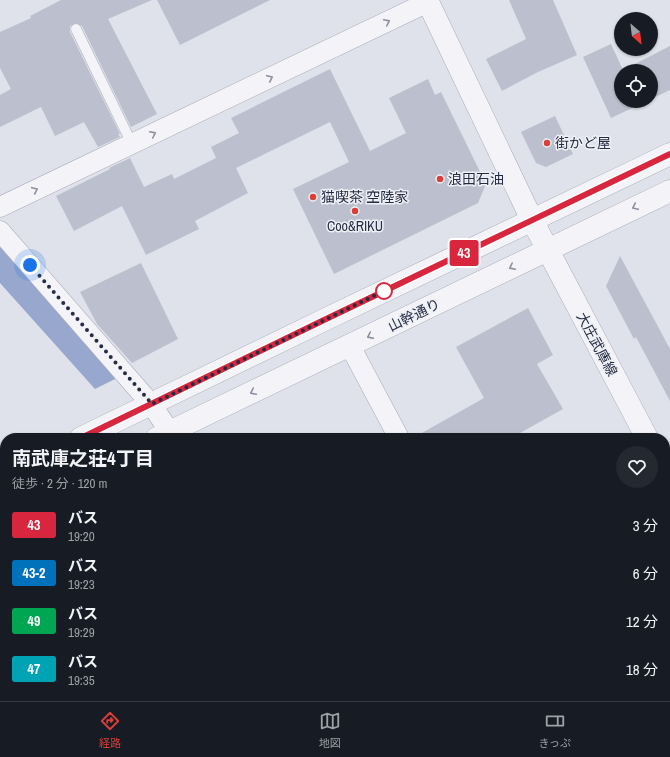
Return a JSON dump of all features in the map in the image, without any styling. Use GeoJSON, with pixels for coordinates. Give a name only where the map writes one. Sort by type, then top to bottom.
{"type":"FeatureCollection","features":[{"type":"Feature","properties":{"kind":"street"},"geometry":{"type":"LineString","coordinates":[[0,207],[428,1]]}},
{"type":"Feature","properties":{"kind":"street","name":"大庄武庫線"},"geometry":{"type":"LineString","coordinates":[[428,1],[532,220],[644,433]]}},
{"type":"Feature","properties":{"kind":"street"},"geometry":{"type":"LineString","coordinates":[[91,433],[670,154]]}},
{"type":"Feature","properties":{"kind":"street","name":"山幹通り"},"geometry":{"type":"LineString","coordinates":[[173,433],[547,249],[670,191]]}},
{"type":"Feature","properties":{"kind":"street"},"geometry":{"type":"LineString","coordinates":[[0,231],[152,404],[166,433]]}},
{"type":"Feature","properties":{"kind":"street"},"geometry":{"type":"LineString","coordinates":[[350,346],[396,433]]}},
{"type":"Feature","properties":{"kind":"lane"},"geometry":{"type":"LineString","coordinates":[[76,29],[132,144]]}},
{"type":"Feature","properties":{"kind":"water"},"geometry":{"type":"Polygon","coordinates":[[[0,247],[117,378],[95,389],[0,283],[0,247]]]}},
{"type":"Feature","properties":{"kind":"building"},"geometry":{"type":"Polygon","coordinates":[[[61,0],[152,0],[108,19],[157,114],[131,127],[82,26],[76,23],[70,26],[70,32],[120,134],[118,134],[120,137],[98,147],[84,122],[55,136],[41,107],[0,127],[0,95],[11,89],[0,68],[0,32],[31,18],[30,16],[61,0]]]}},
{"type":"Feature","properties":{"kind":"building"},"geometry":{"type":"Polygon","coordinates":[[[157,0],[270,0],[180,45],[157,0]]]}},
{"type":"Feature","properties":{"kind":"building"},"geometry":{"type":"Polygon","coordinates":[[[509,0],[553,0],[577,55],[538,72],[502,91],[486,59],[526,39],[509,0]]]}},
{"type":"Feature","properties":{"kind":"building"},"geometry":{"type":"Polygon","coordinates":[[[611,44],[614,50],[614,56],[617,56],[620,64],[614,64],[614,108],[632,108],[611,118],[583,57],[611,44]]]}},
{"type":"Feature","properties":{"kind":"building"},"geometry":{"type":"Polygon","coordinates":[[[670,46],[670,90],[658,96],[658,64],[635,64],[650,56],[658,56],[658,52],[670,46]]]}},
{"type":"Feature","properties":{"kind":"building"},"geometry":{"type":"Polygon","coordinates":[[[330,69],[370,151],[406,133],[389,98],[428,79],[435,95],[441,92],[486,184],[478,203],[334,274],[293,189],[349,162],[330,122],[236,168],[248,193],[195,221],[199,229],[146,255],[122,206],[74,231],[56,196],[130,158],[144,187],[172,174],[174,179],[216,158],[211,147],[239,133],[231,118],[330,69]]]}},
{"type":"Feature","properties":{"kind":"building","name":"街かど屋"},"geometry":{"type":"Polygon","coordinates":[[[555,116],[573,154],[546,167],[536,163],[521,132],[555,116]]]}},
{"type":"Feature","properties":{"kind":"building"},"geometry":{"type":"Polygon","coordinates":[[[620,256],[670,349],[670,401],[636,337],[634,339],[606,286],[620,256]]]}},
{"type":"Feature","properties":{"kind":"building"},"geometry":{"type":"Polygon","coordinates":[[[141,263],[178,339],[132,363],[97,324],[80,292],[141,263]]]}},
{"type":"Feature","properties":{"kind":"building"},"geometry":{"type":"Polygon","coordinates":[[[528,308],[553,355],[537,364],[563,409],[520,433],[422,433],[484,398],[456,347],[528,308]]]}},
{"type":"Feature","properties":{"kind":"bus line","name":"43"},"geometry":{"type":"LineString","coordinates":[[91,433],[670,154]]}},
{"type":"Feature","properties":{"kind":"place","name":"街かど屋"},"geometry":{"type":"Point","coordinates":[547,143]}},
{"type":"Feature","properties":{"kind":"place","name":"浪田石油"},"geometry":{"type":"Point","coordinates":[440,179]}},
{"type":"Feature","properties":{"kind":"place","name":"猫喫茶 空陸家"},"geometry":{"type":"Point","coordinates":[313,197]}},
{"type":"Feature","properties":{"kind":"place","name":"Coo&RIKU"},"geometry":{"type":"Point","coordinates":[355,211]}},
{"type":"Feature","properties":{"kind":"route"},"geometry":{"type":"LineString","coordinates":[[30,265],[152,404],[384,291]]}}]}
